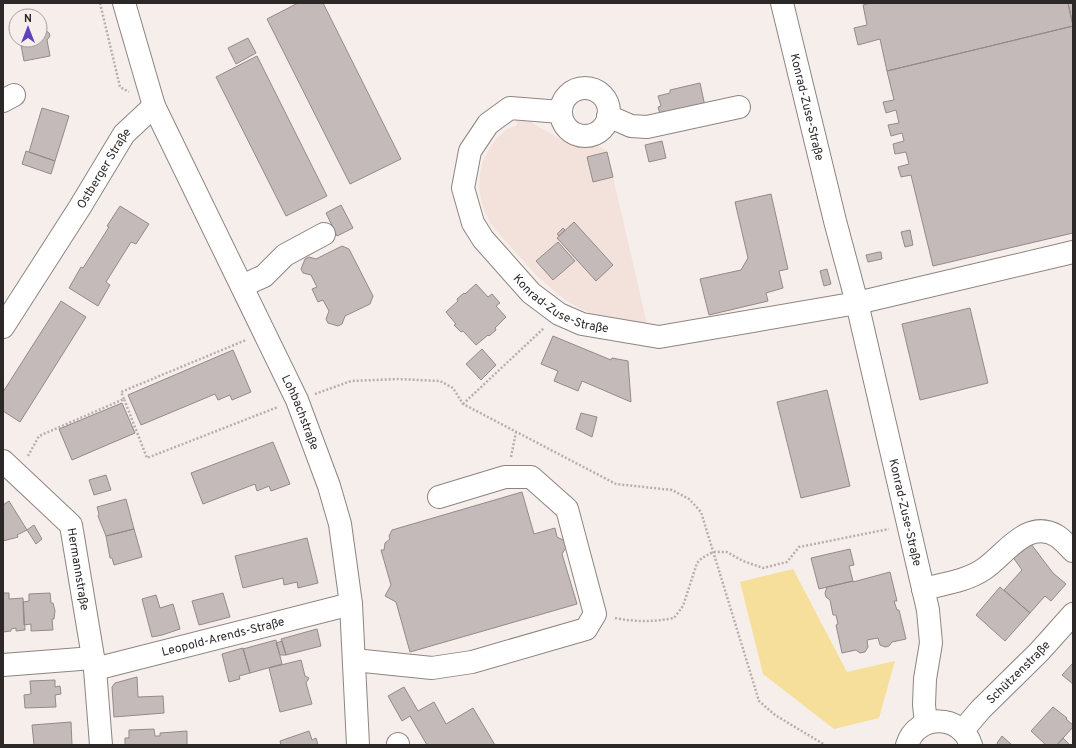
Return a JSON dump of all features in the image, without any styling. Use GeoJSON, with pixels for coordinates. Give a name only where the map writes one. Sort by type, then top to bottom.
{"type":"FeatureCollection","features":[{"type":"Feature","properties":{"kind":"street"},"geometry":{"type":"LineString","coordinates":[[124,3],[154,106]]}},
{"type":"Feature","properties":{"kind":"street","name":"Konrad-Zuse-Straße"},"geometry":{"type":"LineString","coordinates":[[782,3],[835,221],[858,303],[928,610],[931,643],[925,686],[924,705],[926,723]]}},
{"type":"Feature","properties":{"kind":"street"},"geometry":{"type":"LineString","coordinates":[[577,89],[592,89],[602,95],[608,105],[608,116],[602,129],[592,135],[577,135],[568,129],[563,123],[561,112],[563,101],[568,95],[577,89]]}},
{"type":"Feature","properties":{"kind":"street","name":"Lohbachstraße"},"geometry":{"type":"LineString","coordinates":[[154,106],[297,400],[329,486],[340,524],[351,604],[358,745]]}},
{"type":"Feature","properties":{"kind":"street","name":"Ostberger Straße"},"geometry":{"type":"LineString","coordinates":[[3,327],[124,134],[154,106]]}},
{"type":"Feature","properties":{"kind":"street"},"geometry":{"type":"LineString","coordinates":[[608,116],[631,126],[647,128],[740,107]]}},
{"type":"Feature","properties":{"kind":"street","name":"Konrad-Zuse-Straße"},"geometry":{"type":"LineString","coordinates":[[561,112],[510,108],[488,124],[470,150],[463,188],[474,223],[483,239],[531,292],[559,314],[582,324],[659,337],[858,303],[1073,252]]}},
{"type":"Feature","properties":{"kind":"street"},"geometry":{"type":"LineString","coordinates":[[242,286],[264,276],[285,255],[324,234]]}},
{"type":"Feature","properties":{"kind":"street","name":"Hermannstraße"},"geometry":{"type":"LineString","coordinates":[[10,467],[70,525],[94,664],[101,745]]}},
{"type":"Feature","properties":{"kind":"street"},"geometry":{"type":"LineString","coordinates":[[354,660],[432,668],[472,662],[586,629],[595,614],[567,509],[531,477],[505,477],[439,496]]}},
{"type":"Feature","properties":{"kind":"street"},"geometry":{"type":"LineString","coordinates":[[923,589],[967,578],[984,569],[1011,545],[1025,535],[1037,531],[1048,532],[1058,536],[1073,551]]}},
{"type":"Feature","properties":{"kind":"street","name":"Leopold-Arends-Straße"},"geometry":{"type":"LineString","coordinates":[[94,664],[351,604]]}},
{"type":"Feature","properties":{"kind":"street","name":"Schützenstraße"},"geometry":{"type":"LineString","coordinates":[[967,738],[981,709],[1040,652],[1073,614]]}},
{"type":"Feature","properties":{"kind":"street"},"geometry":{"type":"LineString","coordinates":[[3,665],[94,664]]}},
{"type":"Feature","properties":{"kind":"street"},"geometry":{"type":"LineString","coordinates":[[907,745],[909,739],[917,729],[926,723],[939,721],[952,723],[967,738]]}},
{"type":"Feature","properties":{"kind":"path"},"geometry":{"type":"LineString","coordinates":[[463,404],[559,314]]}},
{"type":"Feature","properties":{"kind":"path"},"geometry":{"type":"LineString","coordinates":[[265,332],[121,392],[147,458],[297,400],[351,381],[398,379],[440,381],[453,388],[463,404],[616,484],[672,490],[689,499],[701,512],[759,701],[776,715],[825,745]]}},
{"type":"Feature","properties":{"kind":"path"},"geometry":{"type":"LineString","coordinates":[[10,467],[39,436],[124,399]]}},
{"type":"Feature","properties":{"kind":"path"},"geometry":{"type":"LineString","coordinates":[[510,477],[511,452],[516,432]]}},
{"type":"Feature","properties":{"kind":"path"},"geometry":{"type":"LineString","coordinates":[[595,614],[630,621],[659,621],[674,618],[683,606],[697,563],[702,558],[713,552],[727,552],[743,561],[763,568],[787,562],[799,547],[908,525]]}},
{"type":"Feature","properties":{"kind":"shaded area"},"geometry":{"type":"Polygon","coordinates":[[[516,119],[529,121],[574,147],[583,148],[597,145],[607,151],[648,328],[594,315],[564,299],[538,277],[491,224],[485,213],[481,200],[479,187],[480,173],[483,161],[489,149],[497,138],[507,129],[517,125],[516,119]]]}},
{"type":"Feature","properties":{"kind":"shaded area"},"geometry":{"type":"Polygon","coordinates":[[[793,569],[847,672],[895,661],[879,718],[834,729],[763,674],[740,582],[793,569]]]}},
{"type":"Feature","properties":{"kind":"building"},"geometry":{"type":"Polygon","coordinates":[[[298,3],[323,3],[401,159],[350,184],[267,19],[298,3]]]}},
{"type":"Feature","properties":{"kind":"building"},"geometry":{"type":"Polygon","coordinates":[[[871,3],[1068,3],[1073,26],[887,71],[880,39],[858,45],[854,28],[867,25],[863,5],[871,3]]]}},
{"type":"Feature","properties":{"kind":"building"},"geometry":{"type":"Polygon","coordinates":[[[1068,3],[1073,3],[1073,25],[1068,3]]]}},
{"type":"Feature","properties":{"kind":"building"},"geometry":{"type":"Polygon","coordinates":[[[1073,26],[1073,233],[933,266],[911,175],[901,177],[898,167],[909,164],[906,152],[895,154],[893,144],[904,141],[902,133],[891,136],[888,125],[899,123],[896,110],[886,113],[883,102],[894,100],[887,71],[1073,26]]]}},
{"type":"Feature","properties":{"kind":"building"},"geometry":{"type":"Polygon","coordinates":[[[248,38],[256,53],[236,64],[228,48],[248,38]]]}},
{"type":"Feature","properties":{"kind":"building"},"geometry":{"type":"Polygon","coordinates":[[[48,45],[50,56],[24,61],[22,48],[48,48],[48,45]]]}},
{"type":"Feature","properties":{"kind":"building"},"geometry":{"type":"Polygon","coordinates":[[[257,56],[327,196],[286,216],[216,77],[257,56]]]}},
{"type":"Feature","properties":{"kind":"building"},"geometry":{"type":"Polygon","coordinates":[[[700,83],[706,111],[662,121],[658,107],[661,106],[658,96],[670,93],[670,90],[700,83]]]}},
{"type":"Feature","properties":{"kind":"building"},"geometry":{"type":"Polygon","coordinates":[[[42,108],[69,116],[55,161],[29,152],[42,108]]]}},
{"type":"Feature","properties":{"kind":"building"},"geometry":{"type":"Polygon","coordinates":[[[662,141],[666,158],[649,162],[645,145],[662,141]]]}},
{"type":"Feature","properties":{"kind":"building"},"geometry":{"type":"Polygon","coordinates":[[[26,151],[55,161],[51,174],[22,164],[26,151]]]}},
{"type":"Feature","properties":{"kind":"building"},"geometry":{"type":"Polygon","coordinates":[[[607,152],[613,177],[593,182],[587,157],[607,152]]]}},
{"type":"Feature","properties":{"kind":"building"},"geometry":{"type":"Polygon","coordinates":[[[771,194],[788,269],[779,271],[783,288],[766,293],[768,301],[709,315],[700,279],[741,270],[748,258],[735,202],[771,194]]]}},
{"type":"Feature","properties":{"kind":"building"},"geometry":{"type":"Polygon","coordinates":[[[341,205],[353,228],[337,236],[326,213],[341,205]]]}},
{"type":"Feature","properties":{"kind":"building"},"geometry":{"type":"Polygon","coordinates":[[[120,206],[149,224],[136,244],[131,242],[106,282],[110,285],[98,306],[69,288],[81,267],[83,268],[109,227],[107,226],[120,206]]]}},
{"type":"Feature","properties":{"kind":"building"},"geometry":{"type":"Polygon","coordinates":[[[574,222],[613,265],[596,281],[557,238],[574,222]]]}},
{"type":"Feature","properties":{"kind":"building"},"geometry":{"type":"Polygon","coordinates":[[[563,228],[565,230],[559,236],[557,234],[563,228]]]}},
{"type":"Feature","properties":{"kind":"building"},"geometry":{"type":"Polygon","coordinates":[[[910,230],[913,245],[905,247],[901,232],[910,230]]]}},
{"type":"Feature","properties":{"kind":"building"},"geometry":{"type":"Polygon","coordinates":[[[558,242],[575,261],[553,280],[536,261],[558,242]]]}},
{"type":"Feature","properties":{"kind":"building"},"geometry":{"type":"Polygon","coordinates":[[[342,246],[349,249],[373,296],[370,304],[345,316],[342,324],[338,326],[328,323],[326,319],[329,311],[323,300],[318,302],[312,289],[317,287],[311,275],[303,273],[301,269],[305,259],[309,257],[316,259],[342,246]]]}},
{"type":"Feature","properties":{"kind":"building"},"geometry":{"type":"Polygon","coordinates":[[[881,252],[882,259],[868,262],[866,255],[881,252]]]}},
{"type":"Feature","properties":{"kind":"building"},"geometry":{"type":"Polygon","coordinates":[[[827,269],[831,284],[824,286],[820,271],[827,269]]]}},
{"type":"Feature","properties":{"kind":"building"},"geometry":{"type":"Polygon","coordinates":[[[476,284],[488,297],[492,294],[500,303],[496,306],[506,317],[495,328],[496,330],[476,345],[463,331],[461,332],[454,325],[456,324],[446,312],[458,301],[457,299],[476,284]]]}},
{"type":"Feature","properties":{"kind":"building"},"geometry":{"type":"Polygon","coordinates":[[[61,301],[86,317],[20,422],[3,411],[3,392],[61,301]]]}},
{"type":"Feature","properties":{"kind":"building"},"geometry":{"type":"Polygon","coordinates":[[[970,308],[988,383],[920,400],[902,324],[970,308]]]}},
{"type":"Feature","properties":{"kind":"building"},"geometry":{"type":"Polygon","coordinates":[[[553,336],[611,360],[612,358],[628,361],[631,402],[582,381],[578,391],[554,381],[558,371],[541,364],[553,336]]]}},
{"type":"Feature","properties":{"kind":"building"},"geometry":{"type":"Polygon","coordinates":[[[482,349],[496,365],[481,380],[466,364],[482,349]]]}},
{"type":"Feature","properties":{"kind":"building"},"geometry":{"type":"Polygon","coordinates":[[[233,350],[251,392],[232,400],[230,395],[218,400],[215,394],[141,425],[128,395],[233,350]]]}},
{"type":"Feature","properties":{"kind":"building"},"geometry":{"type":"Polygon","coordinates":[[[827,390],[850,486],[801,498],[777,402],[827,390]]]}},
{"type":"Feature","properties":{"kind":"building"},"geometry":{"type":"Polygon","coordinates":[[[122,403],[135,433],[72,460],[59,429],[122,403]]]}},
{"type":"Feature","properties":{"kind":"building"},"geometry":{"type":"Polygon","coordinates":[[[581,413],[597,417],[592,437],[576,429],[581,413]]]}},
{"type":"Feature","properties":{"kind":"building"},"geometry":{"type":"Polygon","coordinates":[[[273,442],[290,484],[271,491],[269,486],[257,491],[255,484],[203,504],[191,473],[273,442]]]}},
{"type":"Feature","properties":{"kind":"building"},"geometry":{"type":"Polygon","coordinates":[[[106,475],[111,490],[94,495],[89,480],[106,475]]]}},
{"type":"Feature","properties":{"kind":"building"},"geometry":{"type":"Polygon","coordinates":[[[522,492],[534,534],[555,528],[557,537],[569,543],[562,554],[577,604],[410,652],[396,602],[385,596],[391,585],[381,550],[384,550],[385,543],[390,539],[389,536],[392,530],[522,492]]]}},
{"type":"Feature","properties":{"kind":"building"},"geometry":{"type":"Polygon","coordinates":[[[126,499],[134,529],[106,536],[98,516],[99,514],[97,507],[126,499]]]}},
{"type":"Feature","properties":{"kind":"building"},"geometry":{"type":"Polygon","coordinates":[[[9,501],[27,530],[17,535],[18,537],[3,541],[3,505],[9,501]]]}},
{"type":"Feature","properties":{"kind":"building"},"geometry":{"type":"Polygon","coordinates":[[[34,525],[42,539],[36,544],[27,530],[34,525]]]}},
{"type":"Feature","properties":{"kind":"building"},"geometry":{"type":"Polygon","coordinates":[[[134,529],[142,557],[114,565],[112,558],[110,558],[106,536],[134,529]]]}},
{"type":"Feature","properties":{"kind":"building"},"geometry":{"type":"Polygon","coordinates":[[[307,538],[318,583],[298,588],[297,582],[284,585],[283,578],[243,588],[235,556],[307,538]]]}},
{"type":"Feature","properties":{"kind":"building"},"geometry":{"type":"Polygon","coordinates":[[[1028,540],[1053,573],[1066,584],[1051,601],[1045,596],[1030,613],[1004,590],[1022,570],[1010,553],[1028,540]]]}},
{"type":"Feature","properties":{"kind":"building"},"geometry":{"type":"Polygon","coordinates":[[[850,549],[854,565],[849,566],[853,581],[819,589],[811,558],[850,549]]]}},
{"type":"Feature","properties":{"kind":"building"},"geometry":{"type":"Polygon","coordinates":[[[890,572],[897,601],[894,601],[897,610],[899,610],[906,639],[892,642],[889,646],[885,647],[880,645],[878,638],[867,640],[868,647],[865,652],[860,653],[856,650],[842,653],[836,625],[838,624],[836,615],[833,615],[830,600],[826,597],[825,593],[827,587],[890,572]]]}},
{"type":"Feature","properties":{"kind":"building"},"geometry":{"type":"Polygon","coordinates":[[[1000,587],[1030,613],[1005,641],[976,615],[1000,587]]]}},
{"type":"Feature","properties":{"kind":"building"},"geometry":{"type":"Polygon","coordinates":[[[3,593],[9,593],[9,599],[23,598],[25,630],[16,631],[16,628],[11,629],[11,631],[3,632],[3,593]]]}},
{"type":"Feature","properties":{"kind":"building"},"geometry":{"type":"Polygon","coordinates":[[[50,593],[51,603],[53,603],[55,611],[54,619],[52,619],[53,630],[31,631],[31,624],[24,625],[23,602],[29,601],[29,594],[50,593]]]}},
{"type":"Feature","properties":{"kind":"building"},"geometry":{"type":"Polygon","coordinates":[[[223,593],[230,617],[199,625],[192,601],[223,593]]]}},
{"type":"Feature","properties":{"kind":"building"},"geometry":{"type":"Polygon","coordinates":[[[156,595],[160,608],[173,604],[180,629],[152,637],[142,599],[156,595]]]}},
{"type":"Feature","properties":{"kind":"building"},"geometry":{"type":"Polygon","coordinates":[[[317,629],[321,646],[286,655],[281,639],[317,629]]]}},
{"type":"Feature","properties":{"kind":"building"},"geometry":{"type":"Polygon","coordinates":[[[276,640],[282,664],[250,673],[243,649],[276,640]]]}},
{"type":"Feature","properties":{"kind":"building"},"geometry":{"type":"Polygon","coordinates":[[[282,641],[286,655],[280,655],[276,643],[282,641]]]}},
{"type":"Feature","properties":{"kind":"building"},"geometry":{"type":"Polygon","coordinates":[[[243,648],[250,673],[239,676],[240,679],[229,682],[222,654],[243,648]]]}},
{"type":"Feature","properties":{"kind":"building"},"geometry":{"type":"Polygon","coordinates":[[[301,660],[305,676],[309,678],[306,683],[312,704],[280,712],[269,668],[301,660]]]}},
{"type":"Feature","properties":{"kind":"building"},"geometry":{"type":"Polygon","coordinates":[[[1073,663],[1073,684],[1062,675],[1073,663]]]}},
{"type":"Feature","properties":{"kind":"building"},"geometry":{"type":"Polygon","coordinates":[[[137,677],[138,697],[163,696],[164,713],[114,717],[112,687],[115,683],[137,677]]]}},
{"type":"Feature","properties":{"kind":"building"},"geometry":{"type":"Polygon","coordinates":[[[55,680],[55,687],[60,686],[61,694],[55,695],[56,707],[25,708],[24,695],[31,694],[30,681],[55,680]]]}},
{"type":"Feature","properties":{"kind":"building"},"geometry":{"type":"Polygon","coordinates":[[[404,687],[418,711],[434,702],[446,724],[473,708],[495,745],[427,745],[410,716],[402,721],[388,696],[404,687]]]}},
{"type":"Feature","properties":{"kind":"building"},"geometry":{"type":"Polygon","coordinates":[[[1053,707],[1067,718],[1066,719],[1073,725],[1073,727],[1057,745],[1046,745],[1031,731],[1053,707]]]}},
{"type":"Feature","properties":{"kind":"building"},"geometry":{"type":"Polygon","coordinates":[[[71,722],[72,745],[34,745],[32,725],[71,722]]]}},
{"type":"Feature","properties":{"kind":"building"},"geometry":{"type":"Polygon","coordinates":[[[154,729],[155,736],[160,736],[160,733],[187,731],[187,745],[125,745],[125,738],[129,738],[129,730],[154,729]]]}},
{"type":"Feature","properties":{"kind":"building"},"geometry":{"type":"Polygon","coordinates":[[[309,731],[312,740],[316,738],[318,745],[281,745],[280,741],[309,731]]]}},
{"type":"Feature","properties":{"kind":"building"},"geometry":{"type":"Polygon","coordinates":[[[1002,736],[1012,745],[998,745],[997,743],[1002,736]]]}},
{"type":"Feature","properties":{"kind":"building"},"geometry":{"type":"Polygon","coordinates":[[[1063,738],[1070,745],[1057,745],[1063,738]]]}}]}
